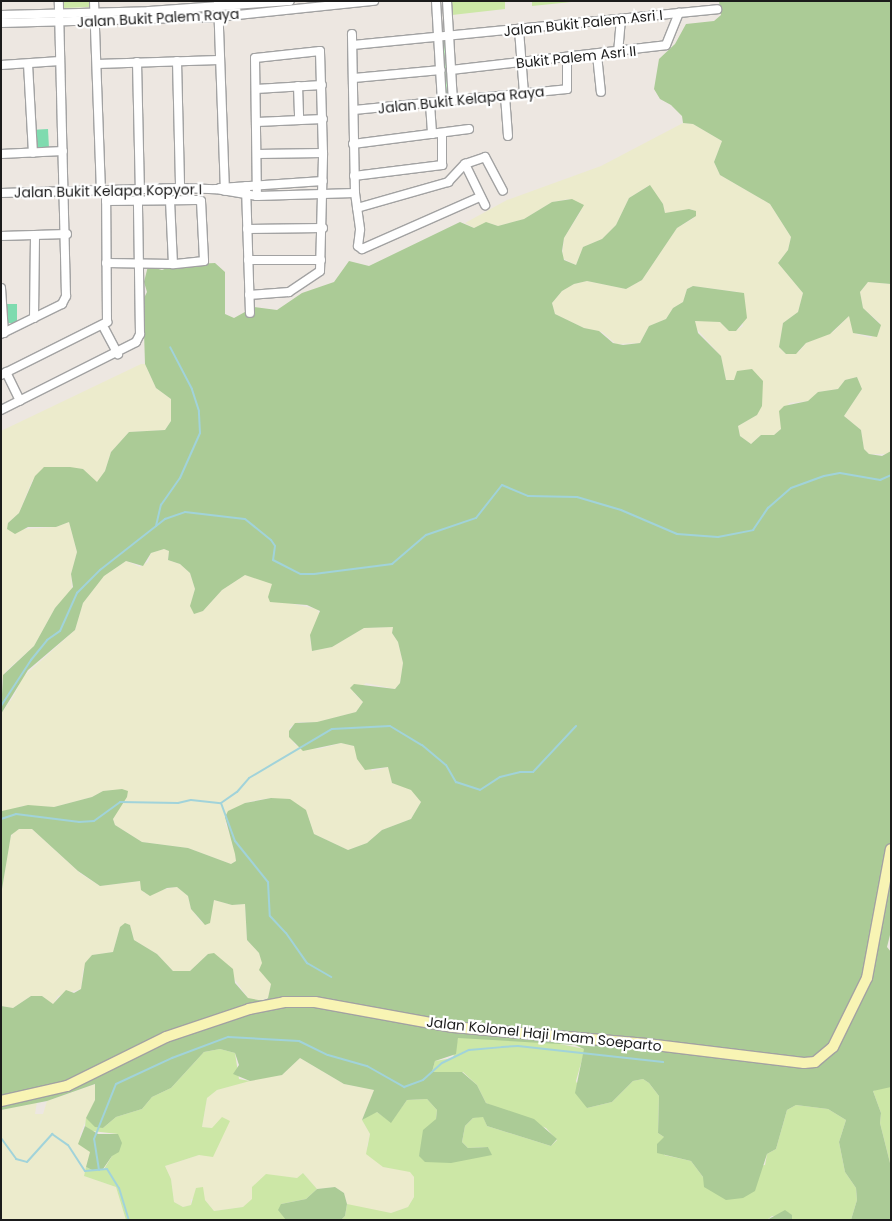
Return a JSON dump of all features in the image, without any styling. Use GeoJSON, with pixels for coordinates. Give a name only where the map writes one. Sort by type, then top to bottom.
{"type":"FeatureCollection","features":[{"type":"Feature","properties":{"kind":"main road","name":"Jalan Kolonel Haji Imam Soeparto"},"geometry":{"type":"LineString","coordinates":[[1,1101],[67,1086],[166,1037],[249,1009],[284,1002],[315,1002],[453,1027],[656,1044],[804,1063],[815,1062],[834,1047],[867,978],[891,849]]}},
{"type":"Feature","properties":{"kind":"street"},"geometry":{"type":"LineString","coordinates":[[1,288],[3,333],[65,300],[67,234],[64,192],[59,1]]}},
{"type":"Feature","properties":{"kind":"street"},"geometry":{"type":"LineString","coordinates":[[20,401],[4,373],[103,326],[108,315],[106,201],[94,1]]}},
{"type":"Feature","properties":{"kind":"street","name":"Jalan Bukit Palem Raya"},"geometry":{"type":"LineString","coordinates":[[4,15],[290,1]]}},
{"type":"Feature","properties":{"kind":"street","name":"Jalan Bukit Palem Raya"},"geometry":{"type":"LineString","coordinates":[[4,23],[95,22],[218,17],[310,4],[374,1]]}},
{"type":"Feature","properties":{"kind":"street"},"geometry":{"type":"LineString","coordinates":[[436,1],[442,102]]}},
{"type":"Feature","properties":{"kind":"street"},"geometry":{"type":"LineString","coordinates":[[446,1],[453,101]]}},
{"type":"Feature","properties":{"kind":"street"},"geometry":{"type":"LineString","coordinates":[[218,4],[224,189]]}},
{"type":"Feature","properties":{"kind":"street","name":"Jalan Bukit Palem Asri I"},"geometry":{"type":"LineString","coordinates":[[353,45],[718,9]]}},
{"type":"Feature","properties":{"kind":"street","name":"Bukit Palem Asri II"},"geometry":{"type":"LineString","coordinates":[[451,70],[567,59],[668,44],[679,13]]}},
{"type":"Feature","properties":{"kind":"street"},"geometry":{"type":"LineString","coordinates":[[4,15],[4,23]]}},
{"type":"Feature","properties":{"kind":"street"},"geometry":{"type":"LineString","coordinates":[[618,52],[621,20]]}},
{"type":"Feature","properties":{"kind":"street"},"geometry":{"type":"LineString","coordinates":[[519,30],[524,93]]}},
{"type":"Feature","properties":{"kind":"street"},"geometry":{"type":"LineString","coordinates":[[352,34],[354,190],[360,230],[358,246],[362,249],[480,197]]}},
{"type":"Feature","properties":{"kind":"street"},"geometry":{"type":"LineString","coordinates":[[249,295],[290,292],[317,275],[321,260],[323,228],[320,51],[257,55],[257,196]]}},
{"type":"Feature","properties":{"kind":"street"},"geometry":{"type":"LineString","coordinates":[[598,55],[601,92]]}},
{"type":"Feature","properties":{"kind":"street","name":"Jalan Bukit Kelapa Raya"},"geometry":{"type":"LineString","coordinates":[[354,110],[568,89],[567,59]]}},
{"type":"Feature","properties":{"kind":"street"},"geometry":{"type":"LineString","coordinates":[[97,64],[219,60]]}},
{"type":"Feature","properties":{"kind":"street"},"geometry":{"type":"LineString","coordinates":[[177,61],[180,188]]}},
{"type":"Feature","properties":{"kind":"street"},"geometry":{"type":"LineString","coordinates":[[1,65],[60,62]]}},
{"type":"Feature","properties":{"kind":"street"},"geometry":{"type":"LineString","coordinates":[[137,62],[140,190]]}},
{"type":"Feature","properties":{"kind":"street"},"geometry":{"type":"LineString","coordinates":[[28,64],[33,153]]}},
{"type":"Feature","properties":{"kind":"street"},"geometry":{"type":"LineString","coordinates":[[354,78],[441,70]]}},
{"type":"Feature","properties":{"kind":"street"},"geometry":{"type":"LineString","coordinates":[[256,89],[322,85]]}},
{"type":"Feature","properties":{"kind":"street"},"geometry":{"type":"LineString","coordinates":[[298,86],[299,120]]}},
{"type":"Feature","properties":{"kind":"street"},"geometry":{"type":"LineString","coordinates":[[505,96],[508,136]]}},
{"type":"Feature","properties":{"kind":"street"},"geometry":{"type":"LineString","coordinates":[[430,104],[432,134]]}},
{"type":"Feature","properties":{"kind":"street"},"geometry":{"type":"LineString","coordinates":[[257,122],[322,119]]}},
{"type":"Feature","properties":{"kind":"street"},"geometry":{"type":"LineString","coordinates":[[353,144],[469,129]]}},
{"type":"Feature","properties":{"kind":"street"},"geometry":{"type":"LineString","coordinates":[[354,176],[442,165],[442,133]]}},
{"type":"Feature","properties":{"kind":"street"},"geometry":{"type":"LineString","coordinates":[[1,154],[63,151]]}},
{"type":"Feature","properties":{"kind":"street"},"geometry":{"type":"LineString","coordinates":[[257,154],[323,152]]}},
{"type":"Feature","properties":{"kind":"street"},"geometry":{"type":"LineString","coordinates":[[357,208],[448,182],[465,164],[487,158],[503,191]]}},
{"type":"Feature","properties":{"kind":"street"},"geometry":{"type":"LineString","coordinates":[[465,164],[485,205]]}},
{"type":"Feature","properties":{"kind":"street"},"geometry":{"type":"LineString","coordinates":[[224,189],[323,181]]}},
{"type":"Feature","properties":{"kind":"street"},"geometry":{"type":"LineString","coordinates":[[246,186],[250,313]]}},
{"type":"Feature","properties":{"kind":"street","name":"Jalan Bukit Kelapa Kopyor I"},"geometry":{"type":"LineString","coordinates":[[1,193],[180,188],[224,189]]}},
{"type":"Feature","properties":{"kind":"street"},"geometry":{"type":"LineString","coordinates":[[224,189],[257,196],[321,195],[354,190]]}},
{"type":"Feature","properties":{"kind":"street"},"geometry":{"type":"LineString","coordinates":[[106,201],[200,202],[205,259],[173,264],[106,263]]}},
{"type":"Feature","properties":{"kind":"street"},"geometry":{"type":"LineString","coordinates":[[170,201],[173,264]]}},
{"type":"Feature","properties":{"kind":"street"},"geometry":{"type":"LineString","coordinates":[[1,410],[131,347],[140,334],[138,202]]}},
{"type":"Feature","properties":{"kind":"street"},"geometry":{"type":"LineString","coordinates":[[247,230],[323,228]]}},
{"type":"Feature","properties":{"kind":"street"},"geometry":{"type":"LineString","coordinates":[[1,236],[67,234]]}},
{"type":"Feature","properties":{"kind":"street"},"geometry":{"type":"LineString","coordinates":[[34,318],[35,236]]}},
{"type":"Feature","properties":{"kind":"street"},"geometry":{"type":"LineString","coordinates":[[248,260],[321,260]]}},
{"type":"Feature","properties":{"kind":"street"},"geometry":{"type":"LineString","coordinates":[[103,326],[118,354]]}},
{"type":"Feature","properties":{"kind":"green space"},"geometry":{"type":"Polygon","coordinates":[[[61,1],[90,1],[90,7],[62,8],[61,1]]]}},
{"type":"Feature","properties":{"kind":"green space"},"geometry":{"type":"Polygon","coordinates":[[[451,1],[505,1],[505,9],[452,15],[451,1]]]}},
{"type":"Feature","properties":{"kind":"green space"},"geometry":{"type":"Polygon","coordinates":[[[532,1],[581,1],[532,6],[532,1]]]}},
{"type":"Feature","properties":{"kind":"green space"},"geometry":{"type":"Polygon","coordinates":[[[719,1],[891,1],[891,284],[868,282],[860,292],[863,308],[881,325],[877,337],[853,333],[849,316],[830,334],[806,343],[796,354],[786,354],[779,347],[783,323],[798,312],[803,293],[778,263],[788,250],[791,237],[770,204],[720,175],[714,162],[722,141],[693,124],[683,123],[682,116],[671,105],[660,99],[654,89],[659,59],[675,44],[686,24],[714,21],[721,15],[719,1]]]}},
{"type":"Feature","properties":{"kind":"green space"},"geometry":{"type":"Polygon","coordinates":[[[440,41],[446,41],[451,97],[444,98],[440,41]]]}},
{"type":"Feature","properties":{"kind":"green space"},"geometry":{"type":"Polygon","coordinates":[[[683,123],[693,124],[722,141],[714,162],[720,175],[770,204],[791,237],[788,250],[778,263],[803,293],[798,312],[783,323],[779,347],[786,354],[799,352],[806,343],[833,332],[849,316],[856,334],[871,338],[880,323],[863,308],[860,292],[868,282],[891,284],[891,451],[888,454],[869,454],[864,449],[861,430],[844,416],[862,389],[857,377],[845,380],[838,389],[818,392],[809,401],[789,403],[781,429],[774,435],[761,435],[751,444],[740,436],[738,426],[757,415],[734,380],[726,380],[721,356],[695,327],[695,321],[701,319],[720,322],[729,331],[736,331],[743,326],[738,292],[693,286],[687,289],[683,302],[673,308],[666,319],[649,326],[640,343],[616,344],[602,332],[584,328],[555,314],[552,303],[562,291],[574,284],[587,281],[626,289],[642,280],[677,228],[694,218],[692,209],[665,213],[663,204],[648,186],[629,198],[616,225],[602,239],[583,247],[576,265],[562,258],[564,238],[581,211],[569,199],[552,202],[524,219],[498,226],[489,223],[474,228],[465,223],[507,200],[601,166],[683,123]]]}},
{"type":"Feature","properties":{"kind":"green space"},"geometry":{"type":"Polygon","coordinates":[[[48,129],[49,149],[36,150],[35,130],[48,129]]]}},
{"type":"Feature","properties":{"kind":"green space"},"geometry":{"type":"Polygon","coordinates":[[[650,185],[663,204],[665,213],[689,209],[696,211],[696,216],[677,228],[642,280],[626,289],[587,281],[574,284],[562,291],[552,303],[555,314],[584,328],[599,331],[613,343],[623,345],[640,343],[649,326],[666,319],[673,308],[683,302],[687,289],[693,286],[744,293],[747,318],[736,331],[729,331],[720,322],[695,321],[698,333],[721,356],[726,380],[734,380],[737,371],[752,369],[763,381],[762,406],[757,415],[738,426],[740,436],[751,444],[761,435],[774,435],[781,429],[779,411],[784,406],[808,401],[818,392],[838,389],[845,380],[857,377],[862,389],[844,416],[861,430],[864,449],[869,454],[882,456],[891,451],[891,931],[887,947],[891,952],[891,1087],[873,1091],[881,1113],[880,1123],[891,1167],[891,1220],[851,1220],[857,1200],[856,1188],[845,1172],[839,1142],[846,1120],[828,1109],[796,1105],[787,1110],[776,1149],[767,1154],[755,1191],[743,1198],[726,1200],[704,1187],[703,1177],[691,1161],[657,1153],[657,1144],[664,1137],[658,1133],[659,1096],[649,1083],[643,1079],[633,1081],[612,1102],[587,1108],[575,1093],[584,1049],[575,1045],[458,1038],[456,1054],[435,1061],[432,1072],[462,1072],[477,1085],[486,1103],[534,1119],[557,1139],[551,1146],[487,1126],[483,1117],[473,1118],[465,1126],[462,1142],[468,1148],[488,1147],[492,1155],[451,1163],[425,1162],[419,1156],[423,1130],[436,1119],[437,1110],[427,1099],[407,1100],[391,1123],[377,1112],[362,1120],[374,1090],[344,1084],[300,1058],[282,1075],[250,1081],[233,1074],[239,1065],[235,1053],[220,1049],[204,1052],[171,1088],[152,1097],[142,1109],[116,1117],[103,1128],[95,1127],[86,1118],[95,1100],[95,1084],[47,1101],[1,1110],[1,1006],[13,1008],[31,996],[42,996],[53,1004],[66,990],[74,993],[81,989],[85,963],[92,955],[113,952],[120,927],[125,923],[130,925],[134,940],[157,954],[173,971],[190,971],[208,954],[214,953],[233,969],[235,983],[248,998],[264,1001],[268,998],[271,984],[259,970],[262,963],[259,953],[247,940],[245,904],[232,905],[214,900],[210,923],[205,925],[191,909],[188,896],[177,887],[167,888],[150,896],[141,890],[140,881],[100,886],[78,871],[32,829],[19,829],[11,835],[1,895],[2,811],[28,805],[54,807],[92,797],[103,791],[122,789],[128,791],[127,797],[113,819],[115,825],[142,842],[188,848],[231,864],[236,861],[225,817],[228,811],[245,803],[271,798],[290,799],[306,810],[314,834],[348,850],[367,843],[382,830],[411,819],[421,802],[411,790],[392,783],[388,767],[365,770],[357,759],[354,746],[341,743],[303,751],[289,737],[289,731],[295,723],[317,722],[356,712],[363,702],[350,688],[354,684],[395,689],[400,683],[403,663],[398,642],[392,633],[393,627],[364,628],[332,647],[312,651],[310,635],[320,611],[307,605],[270,602],[268,597],[272,584],[245,575],[222,590],[203,611],[194,614],[190,606],[195,589],[190,573],[180,564],[168,560],[169,551],[164,549],[151,553],[143,566],[126,561],[104,576],[83,603],[75,630],[28,670],[1,714],[3,675],[34,646],[55,608],[73,587],[71,574],[77,552],[69,522],[56,527],[28,527],[15,534],[7,529],[8,523],[19,513],[35,476],[44,467],[70,467],[83,469],[97,482],[105,471],[111,452],[129,432],[165,430],[171,421],[171,399],[156,388],[145,364],[143,300],[147,292],[144,282],[148,266],[162,270],[175,265],[215,263],[225,272],[225,314],[234,318],[254,307],[277,310],[302,293],[334,282],[349,261],[369,266],[460,222],[474,228],[486,222],[498,226],[524,219],[552,202],[572,199],[584,205],[564,238],[562,251],[564,260],[576,265],[583,247],[602,239],[616,225],[629,198],[650,185]]]}},
{"type":"Feature","properties":{"kind":"green space"},"geometry":{"type":"Polygon","coordinates":[[[3,304],[17,304],[17,323],[3,323],[3,304]]]}},
{"type":"Feature","properties":{"kind":"green space"},"geometry":{"type":"Polygon","coordinates":[[[141,364],[145,364],[156,388],[171,399],[171,421],[165,430],[129,432],[111,452],[105,471],[97,483],[83,469],[50,467],[32,481],[19,513],[8,523],[25,529],[56,527],[69,522],[77,552],[71,574],[72,590],[55,608],[34,646],[5,672],[1,685],[1,431],[141,364]]]}},
{"type":"Feature","properties":{"kind":"green space"},"geometry":{"type":"Polygon","coordinates":[[[164,549],[169,551],[168,560],[180,564],[190,573],[195,589],[191,603],[203,611],[222,590],[245,575],[270,582],[288,603],[317,609],[320,615],[310,638],[312,651],[332,647],[364,628],[393,627],[392,633],[398,642],[403,663],[400,683],[395,689],[366,683],[354,693],[363,702],[356,712],[318,722],[299,722],[290,727],[289,734],[295,745],[319,749],[341,743],[354,746],[372,771],[389,767],[392,783],[411,789],[421,802],[411,819],[382,830],[367,843],[348,850],[314,834],[308,816],[271,798],[245,803],[225,823],[235,848],[236,861],[231,864],[188,848],[142,842],[115,825],[113,819],[122,790],[103,791],[92,797],[54,807],[22,806],[1,816],[1,714],[14,696],[22,678],[75,630],[83,603],[104,576],[126,561],[140,567],[148,562],[151,553],[164,549]]]}},
{"type":"Feature","properties":{"kind":"green space"},"geometry":{"type":"Polygon","coordinates":[[[22,828],[32,829],[81,874],[100,886],[140,881],[144,893],[177,887],[188,896],[191,909],[202,923],[210,917],[214,900],[232,905],[245,904],[247,940],[259,953],[271,984],[268,998],[255,1002],[248,998],[233,977],[208,954],[190,971],[173,971],[157,954],[134,940],[130,925],[120,927],[113,952],[92,955],[83,970],[81,989],[58,996],[53,1005],[42,996],[31,996],[13,1008],[1,1006],[1,895],[10,839],[13,832],[22,828]]]}},
{"type":"Feature","properties":{"kind":"green space"},"geometry":{"type":"Polygon","coordinates":[[[458,1038],[554,1043],[585,1049],[576,1081],[587,1108],[612,1102],[633,1081],[643,1079],[649,1083],[659,1096],[658,1133],[664,1137],[664,1155],[691,1161],[703,1177],[765,1165],[767,1154],[776,1149],[787,1110],[796,1105],[828,1109],[846,1120],[839,1142],[845,1172],[856,1188],[857,1200],[851,1220],[792,1220],[791,1215],[772,1216],[767,1220],[341,1220],[345,1216],[347,1204],[391,1213],[408,1207],[414,1197],[414,1177],[410,1172],[383,1167],[366,1154],[370,1134],[362,1120],[371,1113],[377,1112],[391,1122],[407,1100],[427,1099],[437,1110],[436,1119],[419,1156],[491,1155],[488,1147],[468,1148],[462,1142],[465,1126],[473,1118],[483,1116],[487,1126],[551,1146],[557,1140],[546,1128],[486,1103],[477,1085],[463,1072],[432,1072],[435,1061],[453,1058],[458,1038]]]}},
{"type":"Feature","properties":{"kind":"green space"},"geometry":{"type":"Polygon","coordinates":[[[220,1049],[235,1053],[239,1079],[250,1081],[217,1090],[207,1098],[202,1127],[212,1128],[222,1117],[230,1121],[213,1157],[199,1155],[165,1166],[171,1179],[174,1202],[183,1207],[191,1205],[196,1188],[203,1187],[205,1200],[214,1211],[243,1207],[252,1199],[252,1187],[266,1174],[297,1178],[303,1173],[317,1189],[306,1199],[281,1204],[286,1220],[126,1220],[116,1187],[84,1176],[86,1167],[94,1171],[104,1169],[112,1156],[118,1134],[92,1131],[85,1126],[86,1118],[103,1128],[116,1117],[142,1109],[152,1097],[171,1088],[204,1052],[220,1049]]]}},
{"type":"Feature","properties":{"kind":"green space"},"geometry":{"type":"Polygon","coordinates":[[[300,1058],[344,1084],[374,1090],[362,1120],[370,1134],[367,1146],[383,1167],[410,1171],[414,1177],[414,1197],[408,1207],[391,1213],[365,1210],[347,1204],[344,1193],[335,1187],[317,1189],[303,1173],[297,1178],[282,1177],[243,1207],[214,1211],[205,1200],[191,1199],[191,1205],[183,1207],[174,1202],[171,1179],[165,1166],[199,1155],[212,1128],[202,1127],[207,1098],[217,1090],[266,1076],[282,1075],[300,1058]]]}},
{"type":"Feature","properties":{"kind":"green space"},"geometry":{"type":"Polygon","coordinates":[[[96,1084],[95,1100],[80,1134],[80,1140],[91,1152],[84,1176],[116,1187],[126,1220],[1,1220],[1,1110],[37,1102],[35,1114],[43,1114],[47,1101],[96,1084]]]}},
{"type":"Feature","properties":{"kind":"green space"},"geometry":{"type":"Polygon","coordinates":[[[882,1087],[891,1087],[891,1167],[880,1123],[881,1113],[873,1091],[882,1087]]]}},
{"type":"Feature","properties":{"kind":"green space"},"geometry":{"type":"Polygon","coordinates":[[[85,1126],[98,1134],[118,1134],[122,1143],[119,1152],[112,1156],[103,1169],[94,1171],[86,1167],[90,1152],[78,1144],[85,1126]]]}},
{"type":"Feature","properties":{"kind":"green space"},"geometry":{"type":"Polygon","coordinates":[[[335,1187],[344,1193],[347,1204],[345,1216],[341,1220],[286,1220],[278,1210],[281,1204],[306,1199],[317,1189],[335,1187]]]}},
{"type":"Feature","properties":{"kind":"green space"},"geometry":{"type":"Polygon","coordinates":[[[785,1210],[792,1215],[792,1220],[767,1220],[785,1210]]]}},
{"type":"Feature","properties":{"kind":"waterway"},"geometry":{"type":"LineString","coordinates":[[156,526],[161,505],[180,478],[200,433],[199,411],[192,389],[170,347]]}},
{"type":"Feature","properties":{"kind":"waterway"},"geometry":{"type":"LineString","coordinates":[[1,706],[31,660],[47,640],[60,631],[77,593],[100,570],[165,519],[185,512],[245,519],[271,540],[275,546],[273,560],[301,574],[314,574],[392,564],[426,535],[476,518],[502,485],[528,496],[577,497],[621,510],[677,534],[718,537],[753,530],[768,508],[791,488],[824,476],[840,473],[880,480],[891,475]]}},
{"type":"Feature","properties":{"kind":"waterway"},"geometry":{"type":"LineString","coordinates":[[1,819],[16,814],[79,822],[94,821],[120,802],[178,803],[191,800],[221,803],[237,792],[249,778],[332,729],[390,726],[422,745],[446,765],[456,782],[480,790],[500,777],[520,772],[533,772],[576,726]]}},
{"type":"Feature","properties":{"kind":"waterway"},"geometry":{"type":"LineString","coordinates":[[221,803],[235,841],[268,882],[270,916],[286,933],[307,963],[331,977]]}},
{"type":"Feature","properties":{"kind":"waterway"},"geometry":{"type":"LineString","coordinates":[[99,1170],[94,1139],[116,1084],[172,1058],[228,1037],[299,1041],[328,1055],[367,1066],[404,1087],[423,1080],[442,1063],[469,1050],[518,1046],[663,1062]]}},
{"type":"Feature","properties":{"kind":"waterway"},"geometry":{"type":"LineString","coordinates":[[1,1138],[16,1159],[27,1162],[52,1134],[68,1145],[85,1171],[107,1169],[119,1188],[129,1220]]}}]}
